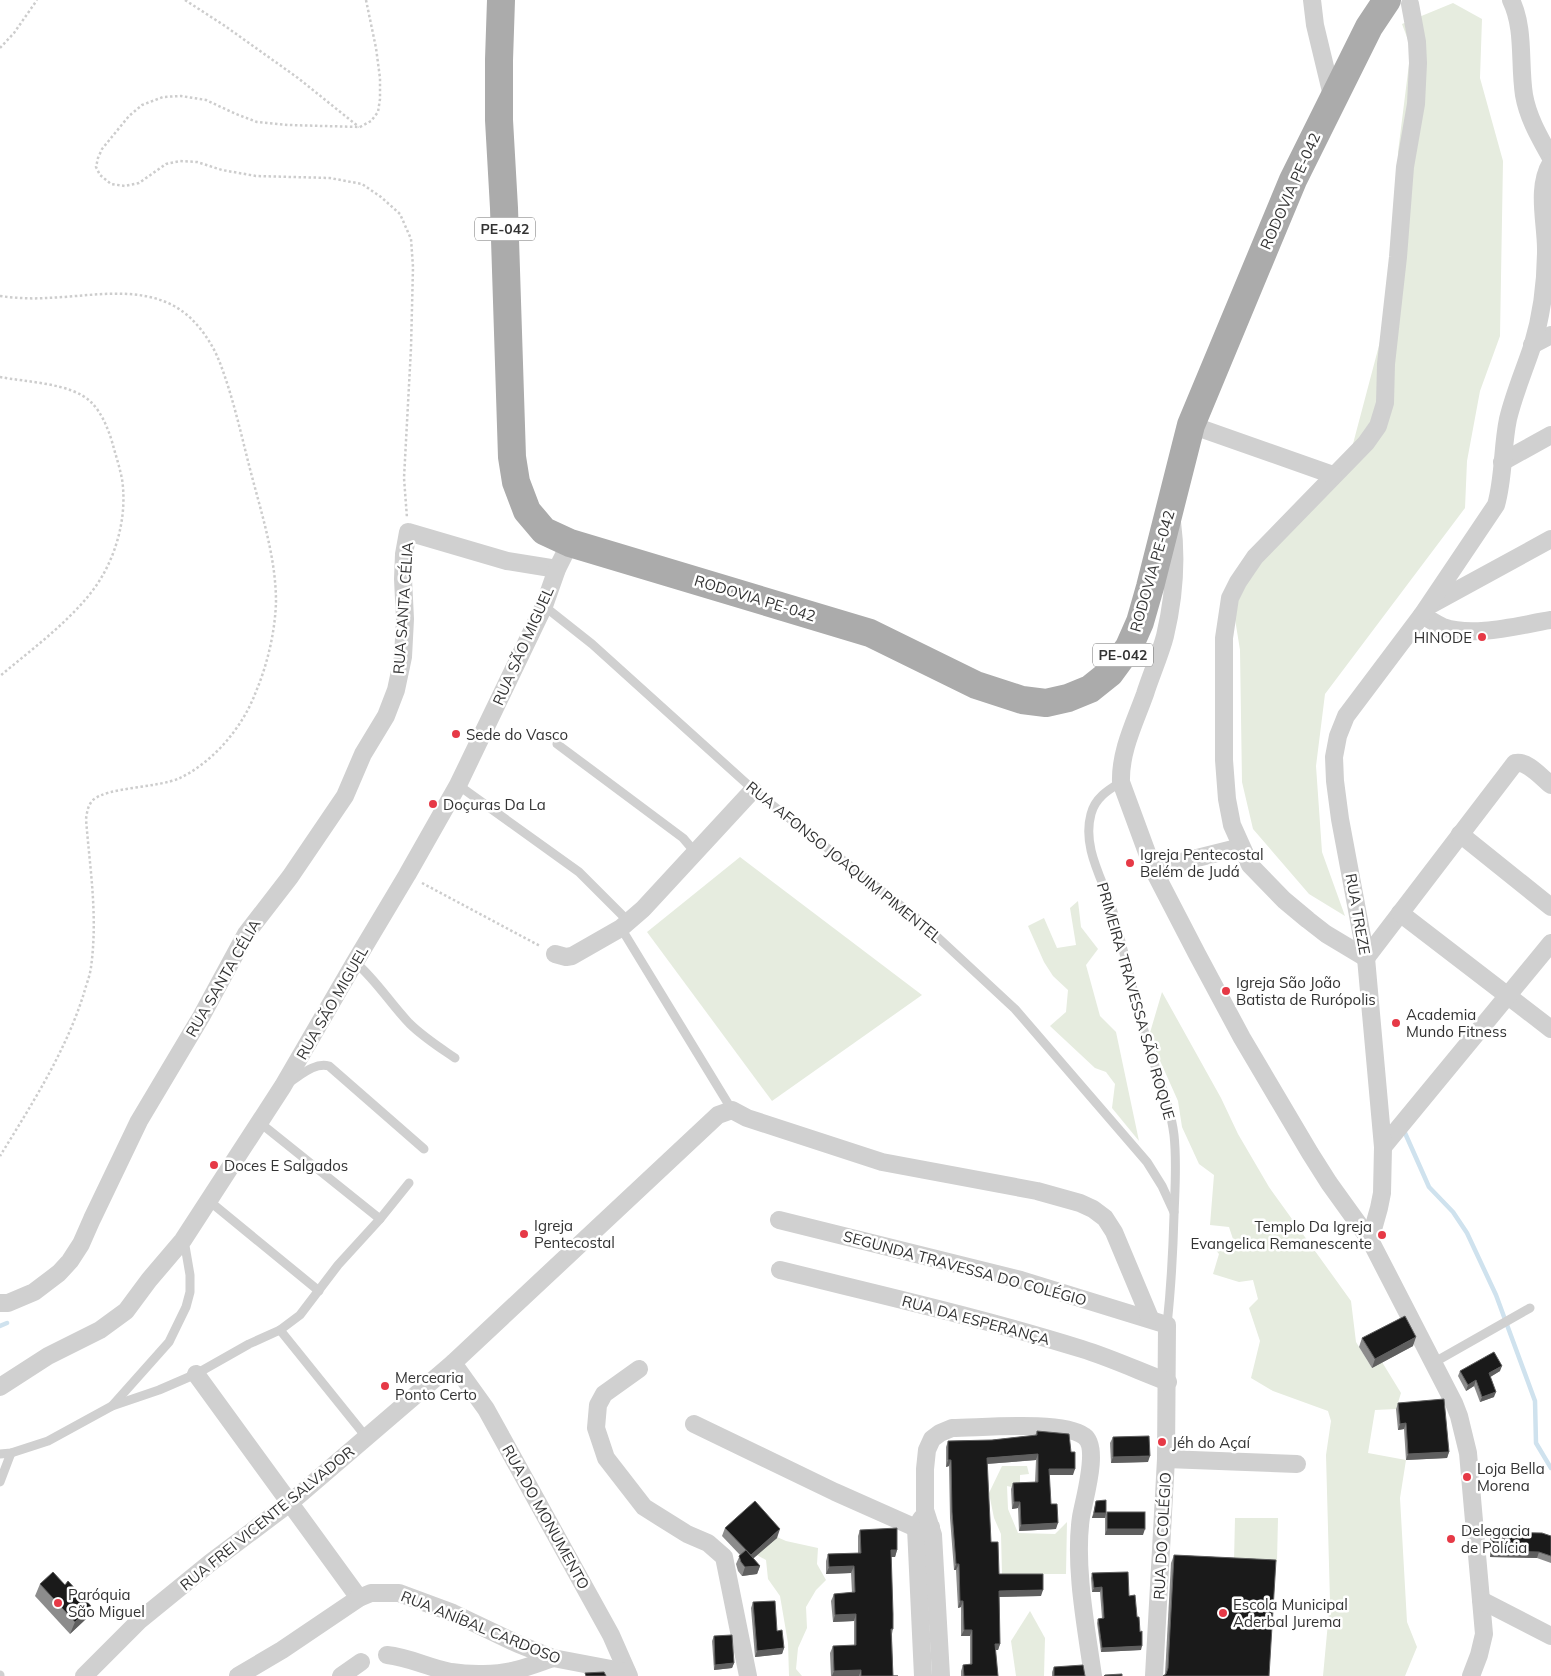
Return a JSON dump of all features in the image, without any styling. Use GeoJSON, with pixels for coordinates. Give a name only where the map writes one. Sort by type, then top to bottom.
{"type":"FeatureCollection","features":[{"type":"Feature","properties":{"kind":"main road","name":"RODOVIA PE-042"},"geometry":{"type":"LineString","coordinates":[[501,0],[499,120],[505,227],[512,457],[516,482],[527,512],[544,531],[570,543],[870,633],[976,685],[1022,700],[1046,703],[1068,698],[1090,689],[1110,673],[1129,646],[1140,622],[1191,425],[1293,180],[1369,27],[1405,1]]}},
{"type":"Feature","properties":{"kind":"street"},"geometry":{"type":"LineString","coordinates":[[1312,0],[1315,25],[1333,100]]}},
{"type":"Feature","properties":{"kind":"street"},"geometry":{"type":"LineString","coordinates":[[1511,0],[1519,27],[1525,96],[1535,130],[1551,158]]}},
{"type":"Feature","properties":{"kind":"street"},"geometry":{"type":"LineString","coordinates":[[1405,1],[1416,32],[1418,56],[1416,104],[1405,167],[1384,403],[1378,426],[1366,443],[1255,557],[1230,598],[1224,638],[1224,760],[1232,825],[1250,865],[1284,900],[1326,934],[1366,958],[1515,763],[1524,764],[1551,785]]}},
{"type":"Feature","properties":{"kind":"street","name":"RUA TREZE"},"geometry":{"type":"LineString","coordinates":[[1370,1240],[1382,1193],[1383,1147],[1366,958],[1340,820],[1334,757],[1338,736],[1346,716],[1425,611],[1496,505],[1501,489],[1502,462],[1509,417],[1532,345],[1544,294],[1546,246],[1543,197],[1544,181],[1551,163]]}},
{"type":"Feature","properties":{"kind":"street"},"geometry":{"type":"LineString","coordinates":[[1532,345],[1551,335]]}},
{"type":"Feature","properties":{"kind":"street"},"geometry":{"type":"LineString","coordinates":[[1191,425],[1333,475]]}},
{"type":"Feature","properties":{"kind":"street"},"geometry":{"type":"LineString","coordinates":[[1502,462],[1551,435]]}},
{"type":"Feature","properties":{"kind":"street"},"geometry":{"type":"LineString","coordinates":[[1170,509],[1175,546],[1174,580],[1170,611],[1164,638],[1126,746],[1121,782],[1153,870],[1197,954],[1262,1071],[1324,1176],[1370,1240],[1454,1403],[1468,1453],[1484,1634],[1480,1655],[1471,1676]]}},
{"type":"Feature","properties":{"kind":"street"},"geometry":{"type":"LineString","coordinates":[[408,532],[507,561],[557,569]]}},
{"type":"Feature","properties":{"kind":"street","name":"RUA SANTA CÉLIA"},"geometry":{"type":"LineString","coordinates":[[0,1303],[8,1303],[34,1292],[59,1273],[74,1255],[139,1122],[201,1017],[246,934],[290,877],[345,796],[363,754],[386,716],[396,690],[403,657],[405,619],[403,579],[404,554],[408,532]]}},
{"type":"Feature","properties":{"kind":"street"},"geometry":{"type":"LineString","coordinates":[[1551,539],[1425,611],[1441,626],[1455,630],[1495,629],[1551,620]]}},
{"type":"Feature","properties":{"kind":"street","name":"RUA SÃO MIGUEL"},"geometry":{"type":"LineString","coordinates":[[0,1387],[48,1356],[100,1330],[126,1311],[149,1280],[184,1240],[283,1086],[458,785],[544,606],[557,569],[570,543]]}},
{"type":"Feature","properties":{"kind":"street"},"geometry":{"type":"LineString","coordinates":[[555,954],[566,957],[572,956],[625,925],[643,909],[753,790]]}},
{"type":"Feature","properties":{"kind":"street"},"geometry":{"type":"LineString","coordinates":[[1460,834],[1551,907]]}},
{"type":"Feature","properties":{"kind":"street"},"geometry":{"type":"LineString","coordinates":[[1153,870],[1241,847]]}},
{"type":"Feature","properties":{"kind":"street"},"geometry":{"type":"LineString","coordinates":[[1400,913],[1551,1029]]}},
{"type":"Feature","properties":{"kind":"street"},"geometry":{"type":"LineString","coordinates":[[1383,1147],[1551,943]]}},
{"type":"Feature","properties":{"kind":"street"},"geometry":{"type":"LineString","coordinates":[[732,1110],[746,1118],[882,1162],[1037,1191],[1080,1203],[1094,1209],[1105,1218],[1114,1232],[1150,1318],[1167,1325]]}},
{"type":"Feature","properties":{"kind":"street","name":"RUA FREI VICENTE SALVADOR"},"geometry":{"type":"LineString","coordinates":[[84,1676],[140,1620],[210,1563],[291,1502],[454,1364],[718,1115],[732,1110]]}},
{"type":"Feature","properties":{"kind":"street","name":"SEGUNDA TRAVESSA DO COLÉGIO"},"geometry":{"type":"LineString","coordinates":[[779,1220],[1021,1280],[1150,1318]]}},
{"type":"Feature","properties":{"kind":"street","name":"RUA DA ESPERANÇA"},"geometry":{"type":"LineString","coordinates":[[780,1270],[953,1313],[1044,1338],[1114,1360],[1168,1382]]}},
{"type":"Feature","properties":{"kind":"street","name":"RUA DO COLÉGIO"},"geometry":{"type":"LineString","coordinates":[[1154,1676],[1166,1459],[1167,1325]]}},
{"type":"Feature","properties":{"kind":"street","name":"RUA DO MONUMENTO"},"geometry":{"type":"LineString","coordinates":[[454,1364],[486,1409],[611,1635],[628,1674]]}},
{"type":"Feature","properties":{"kind":"street"},"geometry":{"type":"LineString","coordinates":[[639,1369],[604,1394],[598,1405],[596,1428],[606,1458],[644,1507],[687,1534],[708,1543],[724,1556],[748,1676]]}},
{"type":"Feature","properties":{"kind":"street"},"geometry":{"type":"LineString","coordinates":[[196,1374],[291,1502],[359,1598]]}},
{"type":"Feature","properties":{"kind":"street"},"geometry":{"type":"LineString","coordinates":[[694,1424],[835,1492],[923,1528],[933,1535],[941,1676]]}},
{"type":"Feature","properties":{"kind":"street"},"geometry":{"type":"LineString","coordinates":[[923,1676],[925,1469],[927,1450],[932,1439],[952,1428],[1047,1426],[1075,1431],[1086,1437],[1090,1446],[1092,1459],[1081,1519],[1079,1552],[1085,1619],[1093,1676]]}},
{"type":"Feature","properties":{"kind":"street"},"geometry":{"type":"LineString","coordinates":[[1166,1459],[1297,1464]]}},
{"type":"Feature","properties":{"kind":"street","name":"RUA ANÍBAL CARDOSO"},"geometry":{"type":"LineString","coordinates":[[238,1676],[282,1650],[359,1598],[371,1593],[399,1593],[454,1613],[518,1644],[553,1658],[628,1674]]}},
{"type":"Feature","properties":{"kind":"street"},"geometry":{"type":"LineString","coordinates":[[1481,1600],[1551,1636]]}},
{"type":"Feature","properties":{"kind":"street"},"geometry":{"type":"LineString","coordinates":[[387,1655],[400,1656],[417,1663],[452,1672],[478,1673],[516,1670],[553,1658]]}},
{"type":"Feature","properties":{"kind":"street"},"geometry":{"type":"LineString","coordinates":[[341,1676],[361,1662]]}},
{"type":"Feature","properties":{"kind":"lane","name":"RUA AFONSO JOAQUIM PIMENTEL"},"geometry":{"type":"LineString","coordinates":[[544,606],[592,644],[753,790],[918,919],[1015,1009],[1147,1162],[1162,1186],[1174,1212]]}},
{"type":"Feature","properties":{"kind":"lane"},"geometry":{"type":"LineString","coordinates":[[557,744],[683,838],[695,852]]}},
{"type":"Feature","properties":{"kind":"lane","name":"PRIMEIRA TRAVESSA SÃO ROQUE"},"geometry":{"type":"LineString","coordinates":[[1121,782],[1105,792],[1093,807],[1089,824],[1090,846],[1111,907],[1148,1046],[1164,1088],[1174,1135],[1177,1176],[1172,1285],[1167,1325]]}},
{"type":"Feature","properties":{"kind":"lane"},"geometry":{"type":"LineString","coordinates":[[458,785],[579,872],[625,925],[732,1110]]}},
{"type":"Feature","properties":{"kind":"lane"},"geometry":{"type":"LineString","coordinates":[[355,962],[411,1025],[427,1039],[455,1058]]}},
{"type":"Feature","properties":{"kind":"lane"},"geometry":{"type":"LineString","coordinates":[[283,1086],[316,1066],[325,1064],[424,1149]]}},
{"type":"Feature","properties":{"kind":"lane"},"geometry":{"type":"LineString","coordinates":[[259,1122],[380,1219]]}},
{"type":"Feature","properties":{"kind":"lane"},"geometry":{"type":"LineString","coordinates":[[0,1454],[11,1453],[48,1440],[112,1406],[159,1390],[196,1374],[249,1344],[280,1330],[300,1315],[338,1264],[380,1219],[409,1183]]}},
{"type":"Feature","properties":{"kind":"lane"},"geometry":{"type":"LineString","coordinates":[[208,1200],[319,1291]]}},
{"type":"Feature","properties":{"kind":"lane"},"geometry":{"type":"LineString","coordinates":[[112,1406],[169,1342],[186,1307],[190,1292],[190,1275],[184,1240]]}},
{"type":"Feature","properties":{"kind":"lane"},"geometry":{"type":"LineString","coordinates":[[1433,1363],[1530,1308]]}},
{"type":"Feature","properties":{"kind":"lane"},"geometry":{"type":"LineString","coordinates":[[280,1330],[367,1438]]}},
{"type":"Feature","properties":{"kind":"lane"},"geometry":{"type":"LineString","coordinates":[[0,1482],[11,1453]]}},
{"type":"Feature","properties":{"kind":"path"},"geometry":{"type":"LineString","coordinates":[[0,48],[14,33],[38,0]]}},
{"type":"Feature","properties":{"kind":"path"},"geometry":{"type":"LineString","coordinates":[[185,0],[298,78],[360,127]]}},
{"type":"Feature","properties":{"kind":"path"},"geometry":{"type":"LineString","coordinates":[[366,0],[376,48],[380,99],[378,112],[371,121],[360,127],[257,122],[206,100],[181,96],[163,97],[142,105],[129,116],[102,149],[96,167],[100,175],[111,184],[125,186],[139,183],[166,164],[180,161],[197,162],[222,170],[256,176],[330,178],[362,184],[381,197],[400,214],[411,239],[413,267],[404,478],[408,532]]}},
{"type":"Feature","properties":{"kind":"path"},"geometry":{"type":"LineString","coordinates":[[0,296],[43,299],[127,294],[150,297],[175,306],[194,322],[209,341],[220,362],[231,399],[264,524],[273,568],[276,602],[274,629],[255,695],[221,749],[196,769],[179,778],[161,784],[114,791],[101,795],[93,801],[88,809],[86,819],[94,910],[91,969],[78,1011],[64,1044],[40,1092],[0,1156]]}},
{"type":"Feature","properties":{"kind":"path"},"geometry":{"type":"LineString","coordinates":[[0,377],[54,385],[74,392],[91,401],[103,418],[112,439],[122,479],[123,511],[116,546],[107,568],[91,593],[66,620],[0,676]]}},
{"type":"Feature","properties":{"kind":"path"},"geometry":{"type":"LineString","coordinates":[[407,875],[555,954]]}},
{"type":"Feature","properties":{"kind":"shaded area"},"geometry":{"type":"Polygon","coordinates":[[[1453,3],[1482,19],[1480,78],[1503,161],[1500,336],[1480,391],[1467,461],[1465,508],[1325,694],[1316,766],[1322,852],[1345,916],[1309,894],[1253,829],[1242,782],[1240,650],[1231,594],[1349,459],[1404,251],[1405,219],[1398,152],[1411,48],[1402,24],[1453,3]]]}},
{"type":"Feature","properties":{"kind":"shaded area"},"geometry":{"type":"Polygon","coordinates":[[[740,857],[922,995],[772,1101],[647,932],[740,857]]]}},
{"type":"Feature","properties":{"kind":"shaded area"},"geometry":{"type":"Polygon","coordinates":[[[1078,901],[1081,927],[1098,949],[1086,965],[1100,1016],[1116,1032],[1139,1141],[1112,1108],[1115,1084],[1106,1072],[1095,1068],[1050,1026],[1066,1012],[1068,990],[1053,976],[1044,962],[1028,926],[1044,918],[1057,948],[1076,945],[1070,908],[1078,901]]]}},
{"type":"Feature","properties":{"kind":"shaded area"},"geometry":{"type":"Polygon","coordinates":[[[1162,992],[1221,1098],[1238,1134],[1269,1187],[1351,1301],[1356,1342],[1372,1368],[1382,1362],[1401,1393],[1396,1409],[1375,1410],[1368,1453],[1406,1460],[1400,1498],[1407,1622],[1417,1647],[1405,1676],[1323,1676],[1330,1601],[1326,1455],[1331,1421],[1328,1411],[1273,1391],[1251,1378],[1260,1341],[1249,1308],[1258,1299],[1253,1280],[1239,1282],[1213,1274],[1219,1254],[1210,1243],[1235,1245],[1229,1227],[1210,1225],[1214,1175],[1199,1164],[1182,1127],[1178,1101],[1149,1036],[1162,992]]]}},
{"type":"Feature","properties":{"kind":"shaded area"},"geometry":{"type":"Polygon","coordinates":[[[1002,1466],[1027,1466],[1029,1474],[1020,1475],[1020,1489],[1007,1486],[1008,1509],[1018,1533],[1055,1534],[1067,1522],[1066,1574],[1002,1574],[1001,1534],[994,1518],[989,1493],[1002,1466]]]}},
{"type":"Feature","properties":{"kind":"shaded area"},"geometry":{"type":"Polygon","coordinates":[[[1235,1518],[1278,1518],[1277,1562],[1234,1561],[1235,1518]]]}},
{"type":"Feature","properties":{"kind":"shaded area"},"geometry":{"type":"Polygon","coordinates":[[[777,1537],[786,1541],[818,1548],[817,1564],[826,1580],[816,1590],[806,1607],[807,1628],[798,1648],[796,1669],[802,1676],[789,1676],[788,1643],[780,1596],[768,1579],[766,1560],[757,1555],[777,1537]]]}},
{"type":"Feature","properties":{"kind":"shaded area"},"geometry":{"type":"Polygon","coordinates":[[[1030,1611],[1045,1638],[1044,1676],[1016,1676],[1011,1641],[1030,1611]]]}},
{"type":"Feature","properties":{"kind":"building"},"geometry":{"type":"Polygon","coordinates":[[[1405,1316],[1416,1337],[1375,1359],[1362,1338],[1405,1316]]]}},
{"type":"Feature","properties":{"kind":"building"},"geometry":{"type":"Polygon","coordinates":[[[1494,1352],[1502,1366],[1489,1373],[1496,1392],[1482,1397],[1476,1380],[1468,1385],[1460,1371],[1494,1352]]]}},
{"type":"Feature","properties":{"kind":"building"},"geometry":{"type":"Polygon","coordinates":[[[1444,1399],[1449,1452],[1408,1454],[1406,1423],[1400,1424],[1398,1403],[1444,1399]]]}},
{"type":"Feature","properties":{"kind":"building"},"geometry":{"type":"Polygon","coordinates":[[[1037,1431],[1069,1434],[1071,1452],[1075,1452],[1075,1469],[1049,1469],[1051,1504],[1057,1504],[1058,1523],[1021,1525],[1020,1502],[1014,1502],[1013,1483],[1038,1482],[1038,1454],[987,1458],[991,1542],[998,1542],[999,1574],[1043,1574],[1043,1590],[999,1591],[1000,1644],[995,1644],[998,1676],[964,1676],[963,1665],[972,1664],[972,1630],[964,1630],[963,1601],[960,1601],[959,1564],[956,1564],[951,1460],[948,1460],[948,1441],[992,1440],[1037,1435],[1037,1431]]]}},
{"type":"Feature","properties":{"kind":"building"},"geometry":{"type":"Polygon","coordinates":[[[1149,1436],[1150,1456],[1113,1457],[1113,1437],[1149,1436]]]}},
{"type":"Feature","properties":{"kind":"building"},"geometry":{"type":"Polygon","coordinates":[[[1106,1500],[1106,1513],[1094,1513],[1096,1501],[1106,1500]]]}},
{"type":"Feature","properties":{"kind":"building"},"geometry":{"type":"Polygon","coordinates":[[[755,1501],[780,1529],[751,1555],[725,1528],[755,1501]]]}},
{"type":"Feature","properties":{"kind":"building"},"geometry":{"type":"Polygon","coordinates":[[[1107,1512],[1145,1512],[1145,1529],[1107,1529],[1107,1512]]]}},
{"type":"Feature","properties":{"kind":"building"},"geometry":{"type":"Polygon","coordinates":[[[897,1528],[897,1550],[891,1550],[893,1676],[861,1676],[861,1670],[834,1671],[833,1646],[856,1645],[856,1614],[835,1615],[834,1594],[855,1592],[854,1566],[829,1567],[828,1554],[861,1553],[860,1530],[897,1528]]]}},
{"type":"Feature","properties":{"kind":"building"},"geometry":{"type":"Polygon","coordinates":[[[1492,1532],[1542,1533],[1551,1536],[1551,1556],[1539,1552],[1492,1551],[1492,1532]]]}},
{"type":"Feature","properties":{"kind":"building"},"geometry":{"type":"Polygon","coordinates":[[[746,1550],[760,1566],[745,1567],[739,1556],[746,1550]]]}},
{"type":"Feature","properties":{"kind":"building"},"geometry":{"type":"Polygon","coordinates":[[[1174,1555],[1276,1560],[1269,1676],[1163,1676],[1168,1668],[1174,1555]]]}},
{"type":"Feature","properties":{"kind":"building"},"geometry":{"type":"Polygon","coordinates":[[[53,1572],[65,1585],[68,1581],[91,1606],[75,1622],[40,1584],[53,1572]]]}},
{"type":"Feature","properties":{"kind":"building"},"geometry":{"type":"Polygon","coordinates":[[[1128,1572],[1129,1596],[1135,1595],[1140,1632],[1142,1631],[1142,1646],[1102,1648],[1098,1619],[1104,1618],[1102,1587],[1094,1588],[1092,1573],[1128,1572]]]}},
{"type":"Feature","properties":{"kind":"building"},"geometry":{"type":"Polygon","coordinates":[[[775,1601],[777,1631],[782,1630],[784,1648],[757,1651],[753,1602],[775,1601]]]}},
{"type":"Feature","properties":{"kind":"building"},"geometry":{"type":"Polygon","coordinates":[[[732,1635],[734,1663],[715,1665],[714,1636],[732,1635]]]}},
{"type":"Feature","properties":{"kind":"building"},"geometry":{"type":"Polygon","coordinates":[[[1083,1665],[1085,1676],[1054,1676],[1054,1667],[1083,1665]]]}},
{"type":"Feature","properties":{"kind":"building"},"geometry":{"type":"Polygon","coordinates":[[[604,1672],[606,1676],[586,1676],[585,1673],[604,1672]]]}},
{"type":"Feature","properties":{"kind":"building"},"geometry":{"type":"Polygon","coordinates":[[[1122,1674],[1122,1676],[1104,1676],[1105,1675],[1122,1674]]]}},
{"type":"Feature","properties":{"kind":"waterway"},"geometry":{"type":"LineString","coordinates":[[1405,1133],[1429,1187],[1453,1212],[1467,1233],[1496,1295],[1535,1401],[1536,1443],[1551,1468]]}},
{"type":"Feature","properties":{"kind":"waterway"},"geometry":{"type":"LineString","coordinates":[[0,1326],[7,1323]]}},
{"type":"Feature","properties":{"kind":"place","name":"HINODE"},"geometry":{"type":"Point","coordinates":[1482,637]}},
{"type":"Feature","properties":{"kind":"place","name":"Sede do Vasco"},"geometry":{"type":"Point","coordinates":[456,734]}},
{"type":"Feature","properties":{"kind":"place","name":"Doçuras Da La"},"geometry":{"type":"Point","coordinates":[433,804]}},
{"type":"Feature","properties":{"kind":"place","name":"Igreja Pentecostal Belém de Judá"},"geometry":{"type":"Point","coordinates":[1130,863]}},
{"type":"Feature","properties":{"kind":"place","name":"Igreja São João Batista de Rurópolis"},"geometry":{"type":"Point","coordinates":[1226,991]}},
{"type":"Feature","properties":{"kind":"place","name":"Academia Mundo Fitness"},"geometry":{"type":"Point","coordinates":[1396,1023]}},
{"type":"Feature","properties":{"kind":"place","name":"Doces E Salgados"},"geometry":{"type":"Point","coordinates":[214,1165]}},
{"type":"Feature","properties":{"kind":"place","name":"Igreja Pentecostal"},"geometry":{"type":"Point","coordinates":[524,1234]}},
{"type":"Feature","properties":{"kind":"place","name":"Templo Da Igreja Evangelica Remanescente"},"geometry":{"type":"Point","coordinates":[1382,1235]}},
{"type":"Feature","properties":{"kind":"place","name":"Mercearia Ponto Certo"},"geometry":{"type":"Point","coordinates":[385,1386]}},
{"type":"Feature","properties":{"kind":"place","name":"Jéh do Açaí"},"geometry":{"type":"Point","coordinates":[1162,1442]}},
{"type":"Feature","properties":{"kind":"place","name":"Loja Bella Morena"},"geometry":{"type":"Point","coordinates":[1467,1477]}},
{"type":"Feature","properties":{"kind":"place","name":"Delegacia de Polícia"},"geometry":{"type":"Point","coordinates":[1451,1539]}},
{"type":"Feature","properties":{"kind":"place","name":"Paróquia São Miguel"},"geometry":{"type":"Point","coordinates":[58,1603]}},
{"type":"Feature","properties":{"kind":"place","name":"Escola Municipal Aderbal Jurema"},"geometry":{"type":"Point","coordinates":[1223,1613]}}]}
